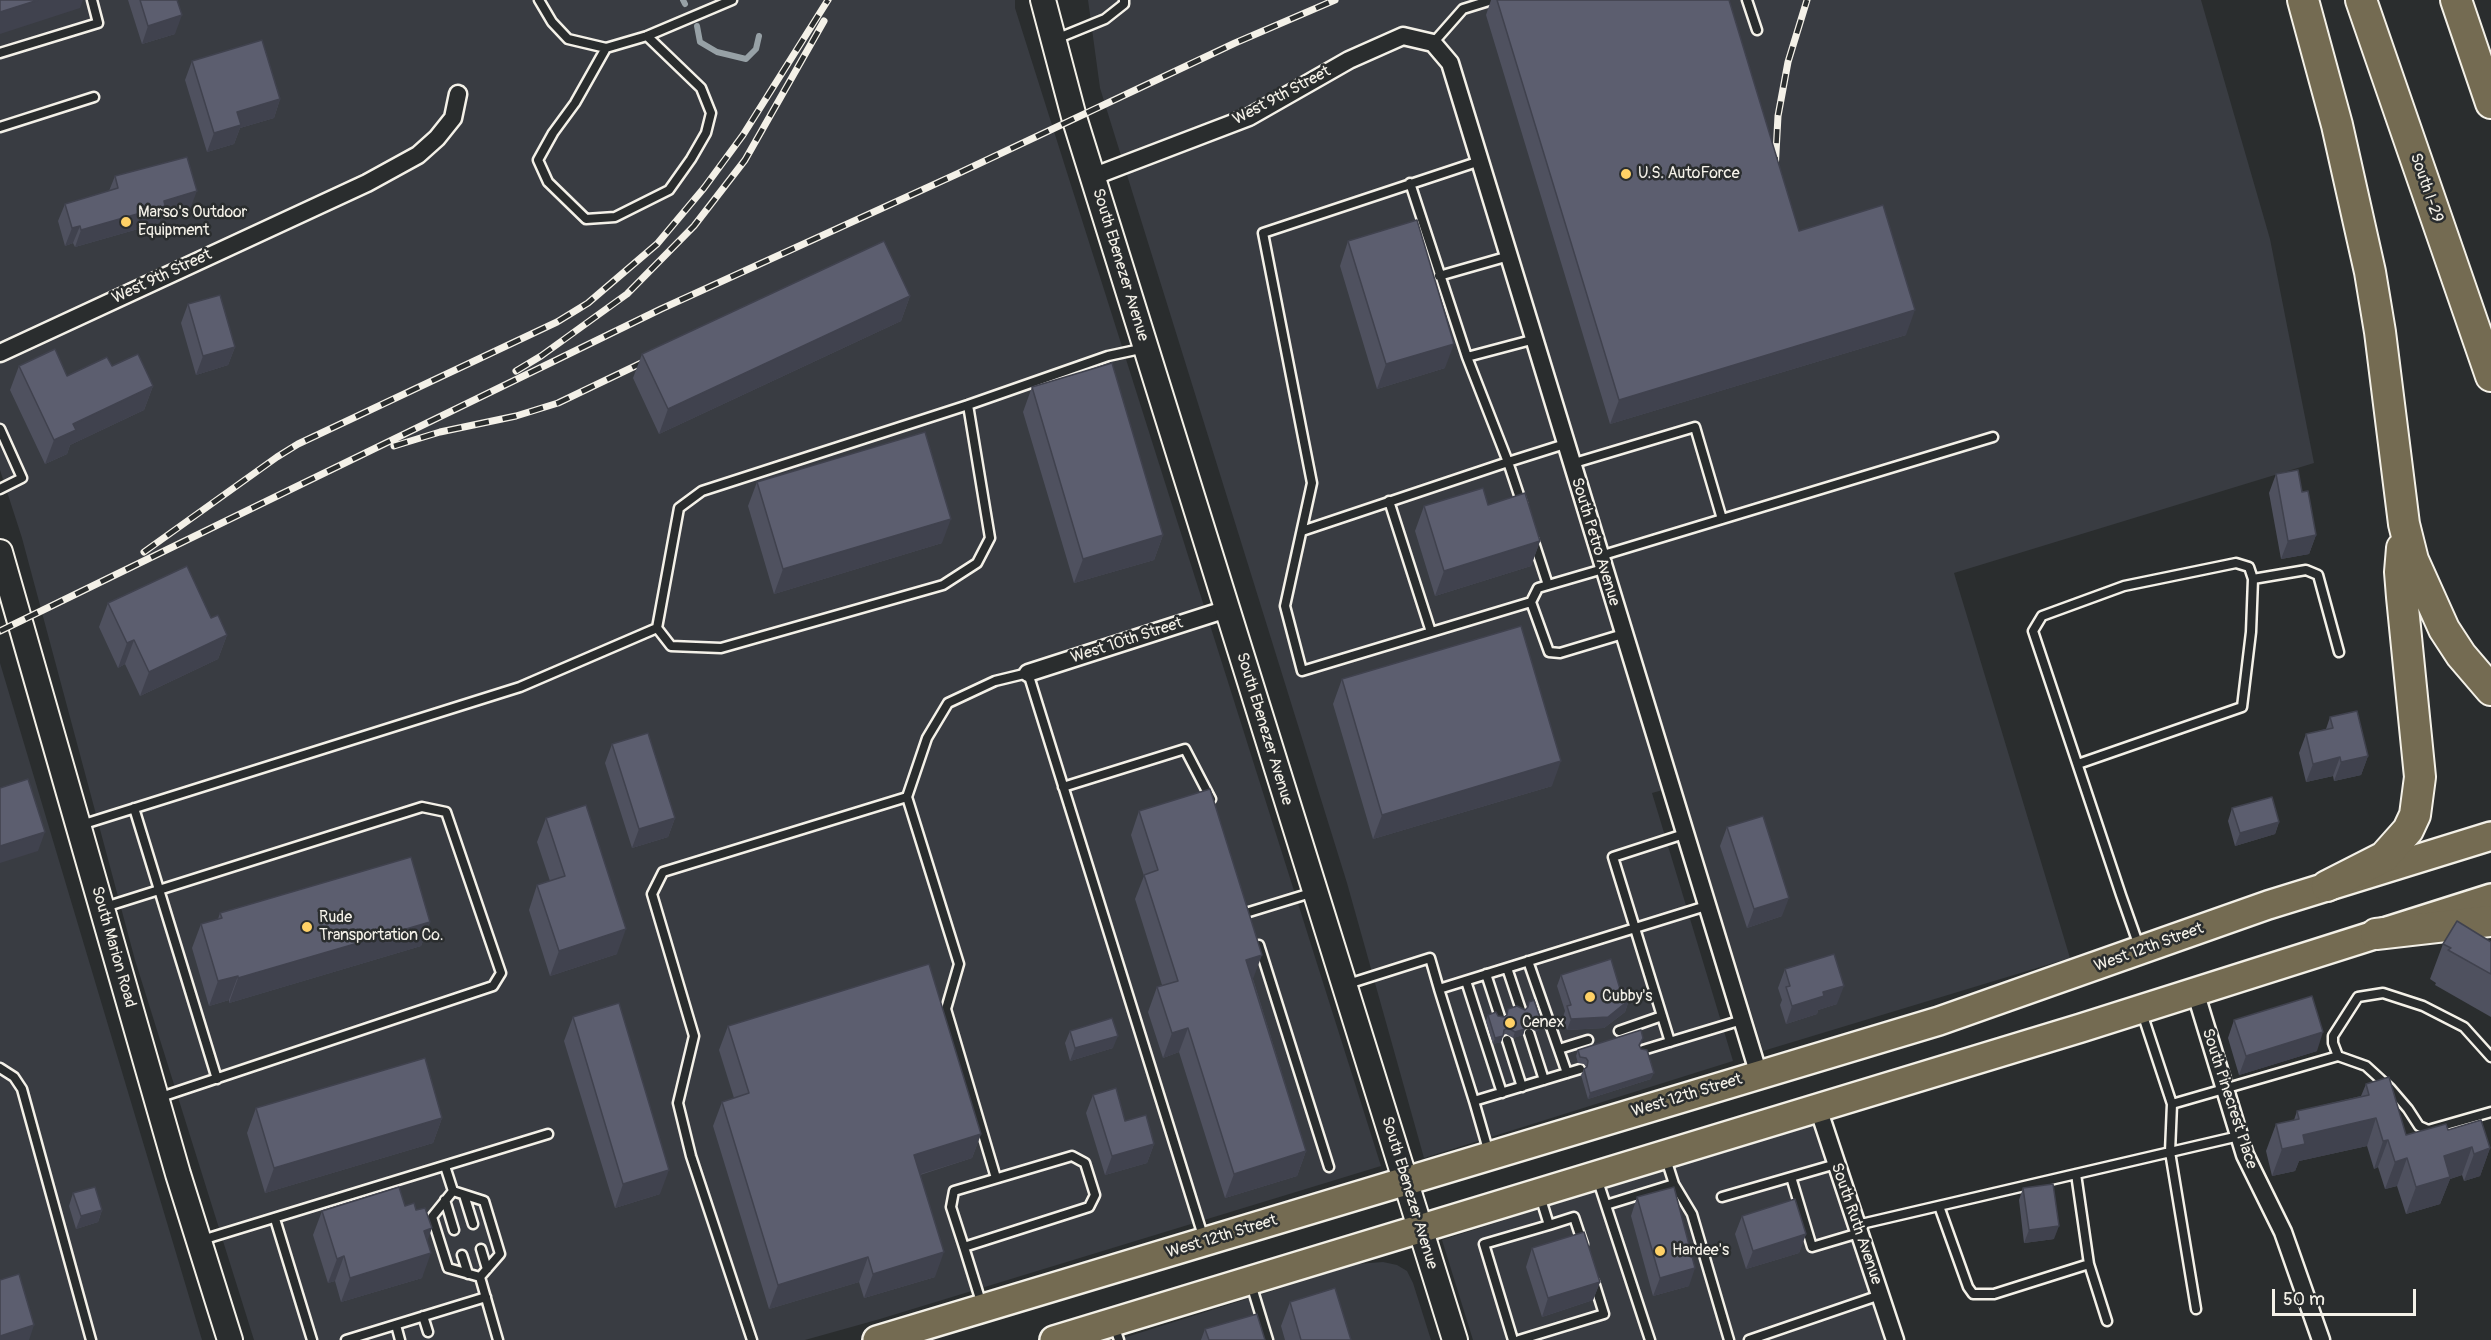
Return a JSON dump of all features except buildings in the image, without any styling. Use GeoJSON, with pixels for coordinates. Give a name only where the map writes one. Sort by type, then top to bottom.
{"type":"FeatureCollection","features":[{"type":"Feature","properties":{"kind":"highway"},"geometry":{"type":"LineString","coordinates":[[2303,0],[2337,125],[2370,272],[2382,343],[2404,524],[2413,560],[2444,629],[2461,655],[2491,690]]}},
{"type":"Feature","properties":{"kind":"highway","name":"South I-29"},"geometry":{"type":"LineString","coordinates":[[2361,0],[2491,376]]}},
{"type":"Feature","properties":{"kind":"highway"},"geometry":{"type":"LineString","coordinates":[[2456,0],[2491,103]]}},
{"type":"Feature","properties":{"kind":"highway"},"geometry":{"type":"LineString","coordinates":[[2327,886],[2384,857],[2408,830],[2419,798],[2418,749],[2400,572],[2404,524]]}},
{"type":"Feature","properties":{"kind":"highway"},"geometry":{"type":"LineString","coordinates":[[2376,934],[2491,921]]}},
{"type":"Feature","properties":{"kind":"main road","name":"West 12th Street"},"geometry":{"type":"LineString","coordinates":[[877,1340],[1939,1021],[2327,886],[2491,836]]}},
{"type":"Feature","properties":{"kind":"main road"},"geometry":{"type":"LineString","coordinates":[[1062,1339],[1116,1331],[1250,1280],[2141,1009],[2491,898]]}},
{"type":"Feature","properties":{"kind":"street","name":"South Ebenezer Avenue"},"geometry":{"type":"LineString","coordinates":[[1043,0],[1092,177],[1455,1340]]}},
{"type":"Feature","properties":{"kind":"street","name":"West 9th Street"},"geometry":{"type":"LineString","coordinates":[[1092,177],[1249,117],[1349,60],[1403,36],[1433,43]]}},
{"type":"Feature","properties":{"kind":"street","name":"South Petro Avenue"},"geometry":{"type":"LineString","coordinates":[[1433,43],[1450,63],[1759,1075]]}},
{"type":"Feature","properties":{"kind":"street","name":"West 9th Street"},"geometry":{"type":"LineString","coordinates":[[0,353],[367,183],[418,155],[437,138],[453,118],[458,94]]}},
{"type":"Feature","properties":{"kind":"street","name":"South Marion Road"},"geometry":{"type":"LineString","coordinates":[[0,552],[156,1098],[230,1340]]}},
{"type":"Feature","properties":{"kind":"street","name":"West 10th Street"},"geometry":{"type":"LineString","coordinates":[[1028,674],[1227,609]]}},
{"type":"Feature","properties":{"kind":"street","name":"South Pinecrest Place"},"geometry":{"type":"LineString","coordinates":[[2195,991],[2239,1136],[2253,1174],[2283,1233],[2321,1340]]}},
{"type":"Feature","properties":{"kind":"street","name":"South Ruth Avenue"},"geometry":{"type":"LineString","coordinates":[[1818,1108],[1895,1340]]}},
{"type":"Feature","properties":{"kind":"lane"},"geometry":{"type":"LineString","coordinates":[[0,53],[98,23],[92,0]]}},
{"type":"Feature","properties":{"kind":"lane"},"geometry":{"type":"LineString","coordinates":[[539,0],[552,22],[568,39],[606,48],[647,36],[732,0]]}},
{"type":"Feature","properties":{"kind":"lane"},"geometry":{"type":"LineString","coordinates":[[1053,40],[1105,19],[1124,2],[1133,0]]}},
{"type":"Feature","properties":{"kind":"lane"},"geometry":{"type":"LineString","coordinates":[[1433,43],[1463,9],[1492,0]]}},
{"type":"Feature","properties":{"kind":"lane"},"geometry":{"type":"LineString","coordinates":[[1747,0],[1757,30]]}},
{"type":"Feature","properties":{"kind":"lane"},"geometry":{"type":"LineString","coordinates":[[606,48],[575,103],[553,133],[538,160],[548,182],[586,219],[615,217],[669,190],[706,133],[711,113],[701,88],[647,36]]}},
{"type":"Feature","properties":{"kind":"lane"},"geometry":{"type":"LineString","coordinates":[[0,127],[94,96]]}},
{"type":"Feature","properties":{"kind":"lane"},"geometry":{"type":"LineString","coordinates":[[1479,161],[1263,233],[1312,483],[1285,606],[1302,671],[1531,602]]}},
{"type":"Feature","properties":{"kind":"lane"},"geometry":{"type":"LineString","coordinates":[[1410,183],[1467,357],[1508,462],[1526,518]]}},
{"type":"Feature","properties":{"kind":"lane"},"geometry":{"type":"LineString","coordinates":[[1439,276],[1509,256]]}},
{"type":"Feature","properties":{"kind":"lane"},"geometry":{"type":"LineString","coordinates":[[1467,357],[1534,339]]}},
{"type":"Feature","properties":{"kind":"lane"},"geometry":{"type":"LineString","coordinates":[[968,405],[990,538],[977,563],[943,585],[721,648],[671,646],[657,628],[679,508],[702,491],[968,405],[1108,356],[1146,348]]}},
{"type":"Feature","properties":{"kind":"lane"},"geometry":{"type":"LineString","coordinates":[[1571,464],[1695,426],[1722,519]]}},
{"type":"Feature","properties":{"kind":"lane"},"geometry":{"type":"LineString","coordinates":[[0,429],[22,478],[0,489]]}},
{"type":"Feature","properties":{"kind":"lane"},"geometry":{"type":"LineString","coordinates":[[1623,634],[1560,653],[1549,652],[1531,602],[1538,588],[1722,519],[1993,437]]}},
{"type":"Feature","properties":{"kind":"lane"},"geometry":{"type":"LineString","coordinates":[[1302,531],[1565,444]]}},
{"type":"Feature","properties":{"kind":"lane"},"geometry":{"type":"LineString","coordinates":[[1389,501],[1431,632]]}},
{"type":"Feature","properties":{"kind":"lane"},"geometry":{"type":"LineString","coordinates":[[1530,529],[1548,585]]}},
{"type":"Feature","properties":{"kind":"lane"},"geometry":{"type":"LineString","coordinates":[[2078,764],[2242,707],[2251,632],[2253,579],[2249,567],[2236,563],[2124,586],[2042,616],[2033,631],[2141,951]]}},
{"type":"Feature","properties":{"kind":"lane"},"geometry":{"type":"LineString","coordinates":[[2253,579],[2306,570],[2318,575],[2339,652]]}},
{"type":"Feature","properties":{"kind":"lane"},"geometry":{"type":"LineString","coordinates":[[78,826],[520,687],[657,628]]}},
{"type":"Feature","properties":{"kind":"lane"},"geometry":{"type":"LineString","coordinates":[[996,1178],[946,1009],[959,964],[907,797],[927,738],[948,703],[995,681],[1028,674],[1205,1242]]}},
{"type":"Feature","properties":{"kind":"lane"},"geometry":{"type":"LineString","coordinates":[[1063,787],[1185,749],[1217,810]]}},
{"type":"Feature","properties":{"kind":"lane"},"geometry":{"type":"LineString","coordinates":[[752,1340],[691,1156],[678,1102],[694,1036],[652,894],[663,872],[907,797]]}},
{"type":"Feature","properties":{"kind":"lane"},"geometry":{"type":"LineString","coordinates":[[102,908],[422,807],[446,812],[501,973],[494,986],[156,1098]]}},
{"type":"Feature","properties":{"kind":"lane"},"geometry":{"type":"LineString","coordinates":[[134,808],[217,1078]]}},
{"type":"Feature","properties":{"kind":"lane"},"geometry":{"type":"LineString","coordinates":[[1670,1042],[1613,856],[1684,834]]}},
{"type":"Feature","properties":{"kind":"lane"},"geometry":{"type":"LineString","coordinates":[[1249,912],[1315,892]]}},
{"type":"Feature","properties":{"kind":"lane"},"geometry":{"type":"LineString","coordinates":[[1245,900],[1252,923]]}},
{"type":"Feature","properties":{"kind":"lane"},"geometry":{"type":"LineString","coordinates":[[1439,989],[1706,906]]}},
{"type":"Feature","properties":{"kind":"lane"},"geometry":{"type":"LineString","coordinates":[[1256,934],[1329,1167]]}},
{"type":"Feature","properties":{"kind":"lane"},"geometry":{"type":"LineString","coordinates":[[1344,985],[1430,958],[1490,1156]]}},
{"type":"Feature","properties":{"kind":"lane"},"geometry":{"type":"LineString","coordinates":[[1528,961],[1567,1073]]}},
{"type":"Feature","properties":{"kind":"lane"},"geometry":{"type":"LineString","coordinates":[[1507,968],[1521,1010]]}},
{"type":"Feature","properties":{"kind":"lane"},"geometry":{"type":"LineString","coordinates":[[1486,974],[1500,1017]]}},
{"type":"Feature","properties":{"kind":"lane"},"geometry":{"type":"LineString","coordinates":[[1466,981],[1502,1093]]}},
{"type":"Feature","properties":{"kind":"lane"},"geometry":{"type":"LineString","coordinates":[[2338,1056],[2333,1044],[2333,1036],[2358,997],[2383,993],[2423,1006],[2464,1028],[2491,1058]]}},
{"type":"Feature","properties":{"kind":"lane"},"geometry":{"type":"LineString","coordinates":[[2141,1009],[2172,1104],[2170,1152],[2196,1308]]}},
{"type":"Feature","properties":{"kind":"lane"},"geometry":{"type":"LineString","coordinates":[[1619,1031],[1662,1016]]}},
{"type":"Feature","properties":{"kind":"lane"},"geometry":{"type":"LineString","coordinates":[[1643,1050],[1742,1020]]}},
{"type":"Feature","properties":{"kind":"lane"},"geometry":{"type":"LineString","coordinates":[[1529,1033],[1544,1080]]}},
{"type":"Feature","properties":{"kind":"lane"},"geometry":{"type":"LineString","coordinates":[[1507,1040],[1522,1087]]}},
{"type":"Feature","properties":{"kind":"lane"},"geometry":{"type":"LineString","coordinates":[[1558,1049],[1588,1040]]}},
{"type":"Feature","properties":{"kind":"lane"},"geometry":{"type":"LineString","coordinates":[[2172,1104],[2338,1056],[2366,1066],[2390,1088],[2419,1126],[2428,1130],[2491,1112]]}},
{"type":"Feature","properties":{"kind":"lane"},"geometry":{"type":"LineString","coordinates":[[0,1068],[14,1077],[22,1089],[91,1340]]}},
{"type":"Feature","properties":{"kind":"lane"},"geometry":{"type":"LineString","coordinates":[[1474,1101],[1580,1069]]}},
{"type":"Feature","properties":{"kind":"lane"},"geometry":{"type":"LineString","coordinates":[[199,1242],[548,1134]]}},
{"type":"Feature","properties":{"kind":"lane"},"geometry":{"type":"LineString","coordinates":[[1791,1177],[1812,1246],[1858,1229],[1939,1206],[2239,1136]]}},
{"type":"Feature","properties":{"kind":"lane"},"geometry":{"type":"LineString","coordinates":[[1665,1155],[1674,1184],[1692,1214],[1729,1340]]}},
{"type":"Feature","properties":{"kind":"lane"},"geometry":{"type":"LineString","coordinates":[[964,1247],[1089,1207],[1095,1195],[1085,1163],[1072,1156],[954,1191],[951,1207],[983,1309]]}},
{"type":"Feature","properties":{"kind":"lane"},"geometry":{"type":"LineString","coordinates":[[1722,1197],[1836,1164]]}},
{"type":"Feature","properties":{"kind":"lane"},"geometry":{"type":"LineString","coordinates":[[445,1166],[453,1191]]}},
{"type":"Feature","properties":{"kind":"lane"},"geometry":{"type":"LineString","coordinates":[[2076,1174],[2089,1264],[2107,1321]]}},
{"type":"Feature","properties":{"kind":"lane"},"geometry":{"type":"LineString","coordinates":[[1596,1175],[1650,1340]]}},
{"type":"Feature","properties":{"kind":"lane"},"geometry":{"type":"LineString","coordinates":[[1606,1205],[1674,1184]]}},
{"type":"Feature","properties":{"kind":"lane"},"geometry":{"type":"LineString","coordinates":[[453,1191],[484,1201],[500,1254],[480,1277]]}},
{"type":"Feature","properties":{"kind":"lane"},"geometry":{"type":"LineString","coordinates":[[453,1191],[432,1217],[448,1268],[480,1277]]}},
{"type":"Feature","properties":{"kind":"lane"},"geometry":{"type":"LineString","coordinates":[[1539,1193],[1549,1225]]}},
{"type":"Feature","properties":{"kind":"lane"},"geometry":{"type":"LineString","coordinates":[[464,1195],[473,1224]]}},
{"type":"Feature","properties":{"kind":"lane"},"geometry":{"type":"LineString","coordinates":[[445,1200],[454,1230]]}},
{"type":"Feature","properties":{"kind":"lane"},"geometry":{"type":"LineString","coordinates":[[1939,1206],[1968,1287],[1973,1294],[1994,1293],[2089,1264]]}},
{"type":"Feature","properties":{"kind":"lane"},"geometry":{"type":"LineString","coordinates":[[1513,1340],[1484,1244],[1574,1217],[1584,1249]]}},
{"type":"Feature","properties":{"kind":"lane"},"geometry":{"type":"LineString","coordinates":[[275,1219],[312,1340]]}},
{"type":"Feature","properties":{"kind":"lane"},"geometry":{"type":"LineString","coordinates":[[482,1250],[488,1269]]}},
{"type":"Feature","properties":{"kind":"lane"},"geometry":{"type":"LineString","coordinates":[[462,1255],[468,1274]]}},
{"type":"Feature","properties":{"kind":"lane"},"geometry":{"type":"LineString","coordinates":[[1519,1340],[1604,1314],[1591,1271]]}},
{"type":"Feature","properties":{"kind":"lane"},"geometry":{"type":"LineString","coordinates":[[480,1277],[498,1340]]}},
{"type":"Feature","properties":{"kind":"lane"},"geometry":{"type":"LineString","coordinates":[[1250,1280],[1268,1340]]}},
{"type":"Feature","properties":{"kind":"lane"},"geometry":{"type":"LineString","coordinates":[[1749,1340],[1880,1295]]}},
{"type":"Feature","properties":{"kind":"lane"},"geometry":{"type":"LineString","coordinates":[[346,1340],[369,1337],[396,1325],[486,1297]]}},
{"type":"Feature","properties":{"kind":"lane"},"geometry":{"type":"LineString","coordinates":[[423,1316],[428,1332]]}},
{"type":"Feature","properties":{"kind":"lane"},"geometry":{"type":"LineString","coordinates":[[396,1325],[400,1340]]}},
{"type":"Feature","properties":{"kind":"shaded area"},"geometry":{"type":"Polygon","coordinates":[[[0,0],[1015,0],[1015,8],[1381,1166],[805,1340],[254,1340],[135,960],[22,538],[0,470],[0,0]]]}},
{"type":"Feature","properties":{"kind":"shaded area"},"geometry":{"type":"Polygon","coordinates":[[[1088,0],[2201,0],[2270,239],[2314,463],[1954,573],[2070,958],[1763,1051],[1681,785],[1652,793],[1733,1061],[1424,1158],[1347,883],[1100,88],[1088,0]]]}},
{"type":"Feature","properties":{"kind":"shaded area"},"geometry":{"type":"Polygon","coordinates":[[[0,663],[202,1340],[0,1340],[0,663]]]}},
{"type":"Feature","properties":{"kind":"shaded area"},"geometry":{"type":"Polygon","coordinates":[[[1814,1121],[1884,1340],[1473,1340],[1442,1240],[1814,1121]]]}},
{"type":"Feature","properties":{"kind":"shaded area"},"geometry":{"type":"Polygon","coordinates":[[[1383,1262],[1397,1265],[1407,1271],[1431,1340],[1117,1340],[1357,1264],[1383,1262]]]}},
{"type":"Feature","properties":{"kind":"waterway"},"geometry":{"type":"LineString","coordinates":[[683,0],[685,4]]}},
{"type":"Feature","properties":{"kind":"waterway"},"geometry":{"type":"LineString","coordinates":[[697,26],[700,42],[717,52],[746,59],[756,49],[759,36]]}},
{"type":"Feature","properties":{"kind":"railway"},"geometry":{"type":"LineString","coordinates":[[144,552],[298,444],[557,322],[588,303],[657,244],[704,188],[743,135],[828,0]]}},
{"type":"Feature","properties":{"kind":"railway"},"geometry":{"type":"LineString","coordinates":[[0,631],[661,309],[957,174],[1235,43],[1335,0]]}},
{"type":"Feature","properties":{"kind":"railway"},"geometry":{"type":"LineString","coordinates":[[1775,171],[1778,116],[1788,62],[1807,0]]}},
{"type":"Feature","properties":{"kind":"railway"},"geometry":{"type":"LineString","coordinates":[[516,371],[541,356],[627,294],[694,226],[745,160],[824,21]]}},
{"type":"Feature","properties":{"kind":"railway"},"geometry":{"type":"LineString","coordinates":[[394,446],[440,432],[516,416],[558,403],[654,357]]}},
{"type":"Feature","properties":{"kind":"place","name":"U.S. AutoForce"},"geometry":{"type":"Point","coordinates":[1626,174]}},
{"type":"Feature","properties":{"kind":"place","name":"Marso's Outdoor Equipment"},"geometry":{"type":"Point","coordinates":[126,222]}},
{"type":"Feature","properties":{"kind":"place","name":"Rude Transportation Co."},"geometry":{"type":"Point","coordinates":[307,927]}},
{"type":"Feature","properties":{"kind":"place","name":"Cubby's"},"geometry":{"type":"Point","coordinates":[1590,997]}},
{"type":"Feature","properties":{"kind":"place","name":"Cenex"},"geometry":{"type":"Point","coordinates":[1510,1023]}},
{"type":"Feature","properties":{"kind":"place","name":"Hardee's"},"geometry":{"type":"Point","coordinates":[1660,1251]}}]}
